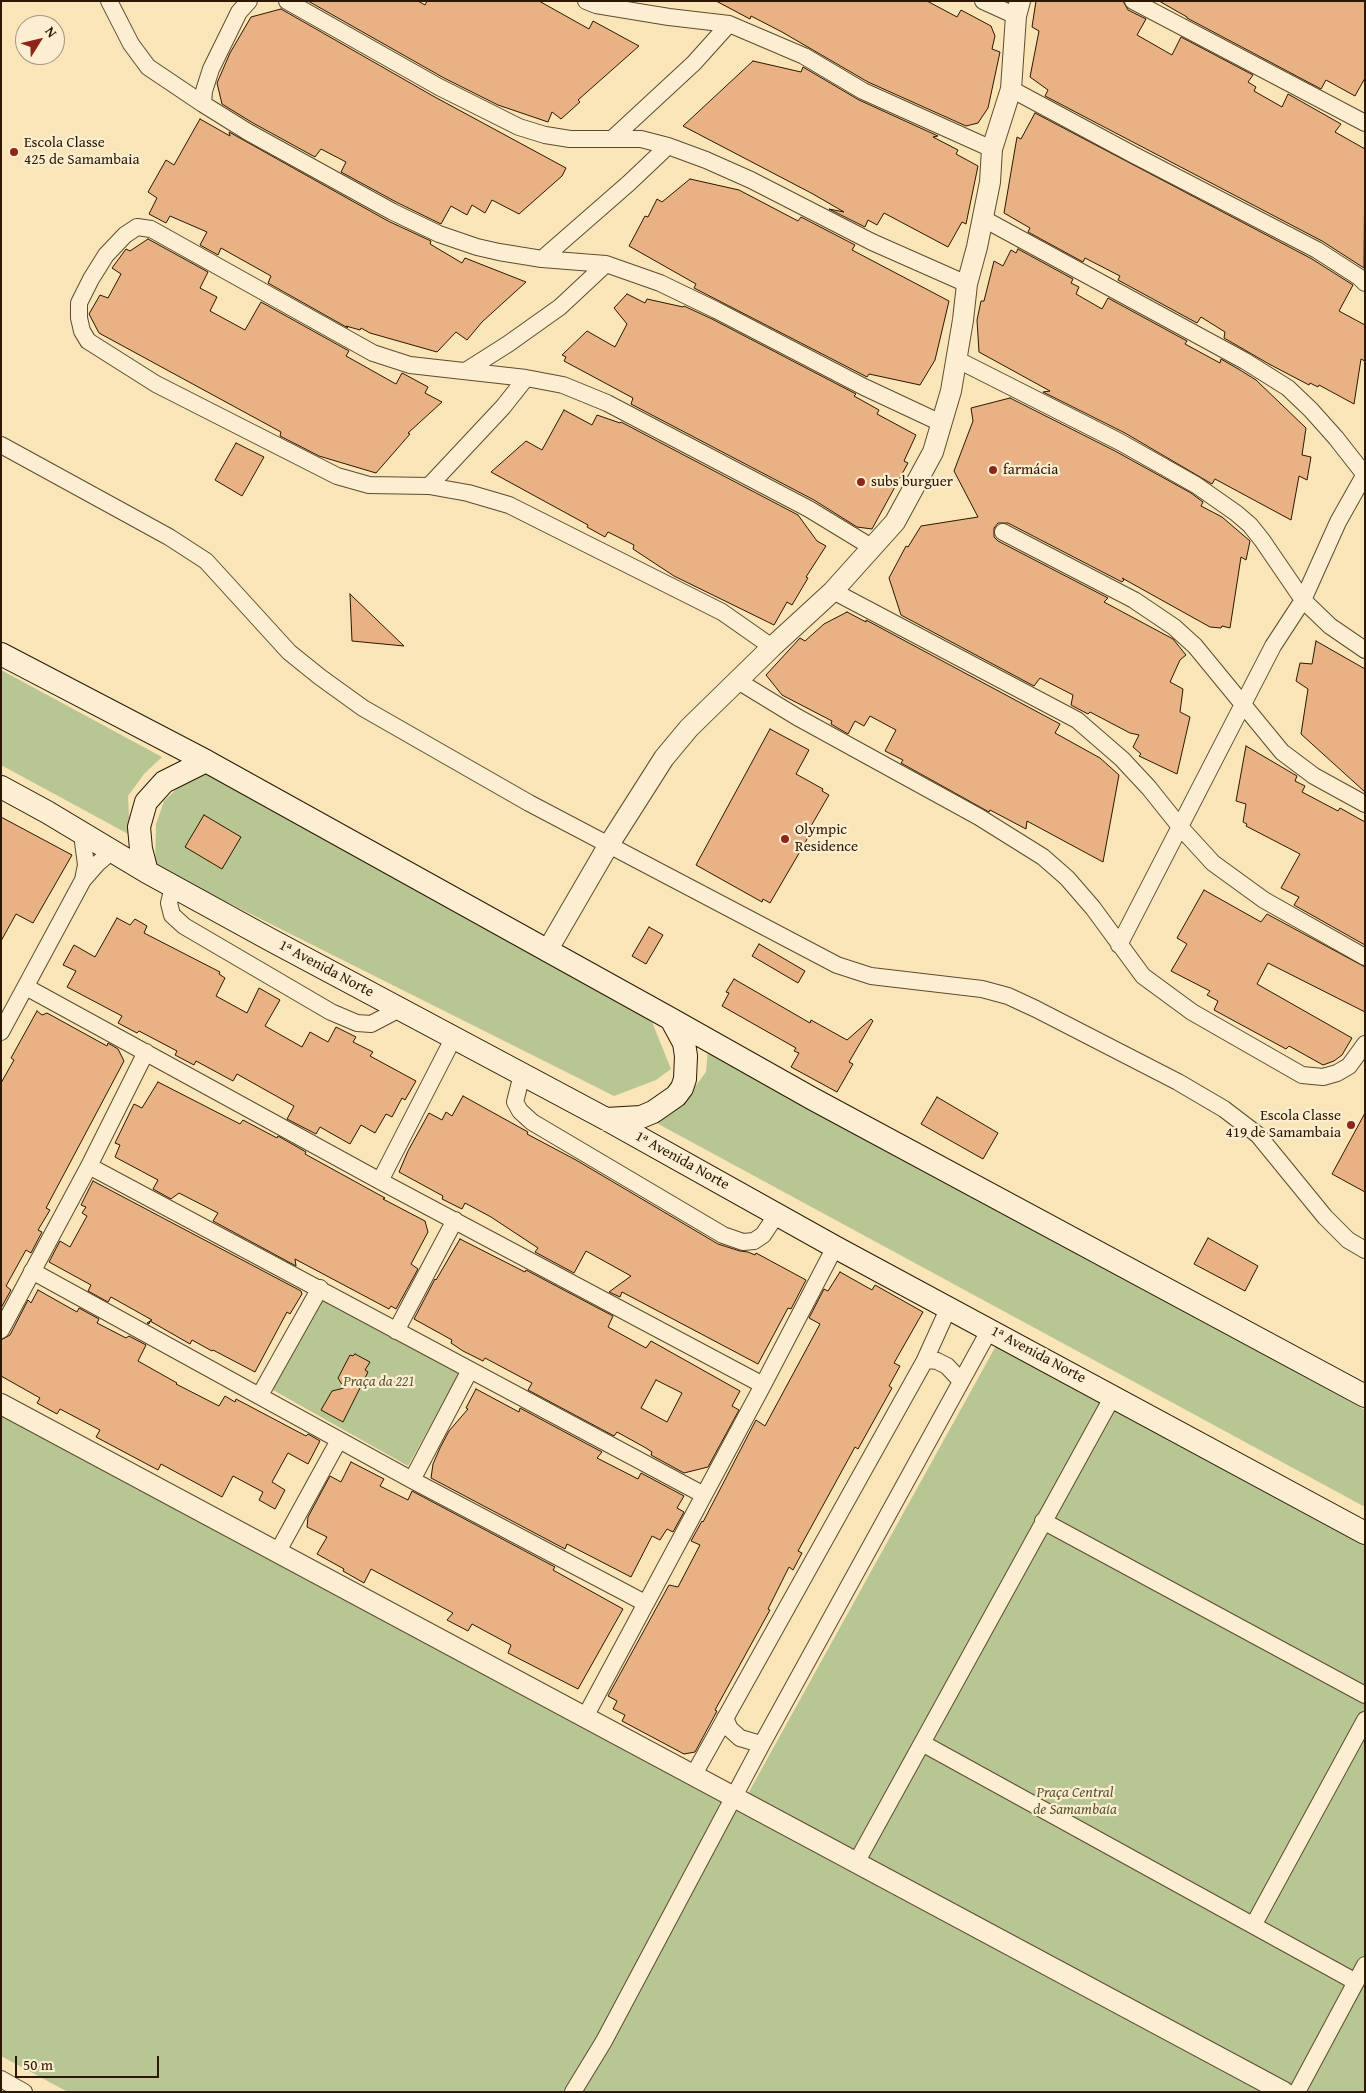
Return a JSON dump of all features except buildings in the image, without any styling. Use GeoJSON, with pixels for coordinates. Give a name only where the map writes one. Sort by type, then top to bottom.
{"type":"FeatureCollection","features":[{"type":"Feature","properties":{"kind":"main road"},"geometry":{"type":"LineString","coordinates":[[1,654],[206,761],[935,1166],[1365,1396]]}},
{"type":"Feature","properties":{"kind":"main road"},"geometry":{"type":"LineString","coordinates":[[146,872],[139,833],[141,814],[146,802],[164,782],[206,761]]}},
{"type":"Feature","properties":{"kind":"main road","name":"1ᵃ Avenida Norte"},"geometry":{"type":"LineString","coordinates":[[1,787],[47,812],[173,887],[606,1119],[835,1247],[1365,1533]]}},
{"type":"Feature","properties":{"kind":"main road"},"geometry":{"type":"LineString","coordinates":[[606,1119],[633,1118],[647,1114],[670,1102],[682,1088],[686,1073],[686,1056],[684,1043],[672,1019]]}},
{"type":"Feature","properties":{"kind":"street"},"geometry":{"type":"LineString","coordinates":[[109,1],[131,44],[148,67],[202,104],[248,132],[393,212],[439,234],[477,247],[542,259],[606,264],[660,284],[716,310],[864,387],[941,423]]}},
{"type":"Feature","properties":{"kind":"street"},"geometry":{"type":"LineString","coordinates":[[202,104],[211,69],[239,12],[249,1]]}},
{"type":"Feature","properties":{"kind":"street"},"geometry":{"type":"LineString","coordinates":[[287,1],[439,87],[519,127],[545,135],[570,139],[641,139],[668,146],[751,180],[872,242],[967,284]]}},
{"type":"Feature","properties":{"kind":"street"},"geometry":{"type":"LineString","coordinates":[[586,1],[596,5],[669,17],[729,24],[804,56],[863,91],[992,149]]}},
{"type":"Feature","properties":{"kind":"street"},"geometry":{"type":"LineString","coordinates":[[547,951],[608,846],[664,758],[689,728],[833,591],[873,548],[895,522],[933,452],[951,391],[967,284],[990,182],[992,149],[1011,89],[1018,9],[983,1]]}},
{"type":"Feature","properties":{"kind":"street"},"geometry":{"type":"LineString","coordinates":[[1133,1],[1365,124]]}},
{"type":"Feature","properties":{"kind":"street"},"geometry":{"type":"LineString","coordinates":[[613,138],[694,63],[729,24]]}},
{"type":"Feature","properties":{"kind":"street"},"geometry":{"type":"LineString","coordinates":[[1011,89],[1291,236],[1326,256],[1365,283]]}},
{"type":"Feature","properties":{"kind":"street"},"geometry":{"type":"LineString","coordinates":[[542,259],[629,183],[668,146]]}},
{"type":"Feature","properties":{"kind":"street"},"geometry":{"type":"LineString","coordinates":[[982,218],[1245,361],[1288,388],[1336,438],[1365,475],[1338,522],[1303,600],[1273,646],[1181,828],[1119,944]]}},
{"type":"Feature","properties":{"kind":"street"},"geometry":{"type":"LineString","coordinates":[[772,647],[722,612],[509,505],[468,493],[429,486],[369,485],[337,476],[156,384],[88,341],[82,331],[79,318],[80,303],[91,279],[106,255],[125,235],[136,227],[151,228],[373,352],[410,365],[467,370],[562,385],[607,403],[809,509],[873,548]]}},
{"type":"Feature","properties":{"kind":"street"},"geometry":{"type":"LineString","coordinates":[[467,370],[560,307],[606,264]]}},
{"type":"Feature","properties":{"kind":"street"},"geometry":{"type":"LineString","coordinates":[[956,359],[1120,442],[1196,485],[1250,525],[1303,600],[1330,626],[1365,650]]}},
{"type":"Feature","properties":{"kind":"street"},"geometry":{"type":"LineString","coordinates":[[429,486],[503,407],[526,378]]}},
{"type":"Feature","properties":{"kind":"street"},"geometry":{"type":"LineString","coordinates":[[1,445],[169,537],[206,561],[289,652],[363,708],[608,846],[659,870],[837,965],[871,976],[982,989],[1008,996],[1036,1008],[1178,1082],[1224,1109],[1258,1135],[1325,1217],[1348,1240],[1365,1250]]}},
{"type":"Feature","properties":{"kind":"street"},"geometry":{"type":"LineString","coordinates":[[1004,532],[1134,600],[1174,627],[1195,646],[1282,752],[1314,776],[1365,804]]}},
{"type":"Feature","properties":{"kind":"street"},"geometry":{"type":"LineString","coordinates":[[833,591],[1077,720],[1122,759],[1213,863],[1264,900],[1365,956]]}},
{"type":"Feature","properties":{"kind":"street"},"geometry":{"type":"LineString","coordinates":[[738,681],[797,717],[979,816],[1043,857],[1068,878],[1093,908],[1143,976],[1192,1012],[1302,1075],[1323,1077],[1337,1073],[1349,1066],[1365,1044]]}},
{"type":"Feature","properties":{"kind":"street"},"geometry":{"type":"LineString","coordinates":[[82,834],[86,865],[83,880]]}},
{"type":"Feature","properties":{"kind":"street"},"geometry":{"type":"LineString","coordinates":[[1,1032],[83,880],[97,864],[112,852]]}},
{"type":"Feature","properties":{"kind":"street"},"geometry":{"type":"LineString","coordinates":[[173,887],[169,903],[172,915],[184,926],[331,1012],[357,1023],[371,1024],[392,1013],[394,1006]]}},
{"type":"Feature","properties":{"kind":"street"},"geometry":{"type":"LineString","coordinates":[[26,986],[629,1316],[763,1385]]}},
{"type":"Feature","properties":{"kind":"street"},"geometry":{"type":"LineString","coordinates":[[380,1181],[454,1037]]}},
{"type":"Feature","properties":{"kind":"street"},"geometry":{"type":"LineString","coordinates":[[1,1330],[89,1166],[146,1052]]}},
{"type":"Feature","properties":{"kind":"street"},"geometry":{"type":"LineString","coordinates":[[522,1074],[516,1102],[520,1111],[532,1122],[723,1235],[743,1242],[754,1240],[763,1235],[777,1214]]}},
{"type":"Feature","properties":{"kind":"street"},"geometry":{"type":"LineString","coordinates":[[89,1166],[704,1495]]}},
{"type":"Feature","properties":{"kind":"street"},"geometry":{"type":"LineString","coordinates":[[396,1331],[455,1220]]}},
{"type":"Feature","properties":{"kind":"street"},"geometry":{"type":"LineString","coordinates":[[585,1717],[835,1247]]}},
{"type":"Feature","properties":{"kind":"street"},"geometry":{"type":"LineString","coordinates":[[32,1271],[412,1480],[645,1603]]}},
{"type":"Feature","properties":{"kind":"street"},"geometry":{"type":"LineString","coordinates":[[260,1395],[320,1288]]}},
{"type":"Feature","properties":{"kind":"street"},"geometry":{"type":"LineString","coordinates":[[694,1776],[924,1362],[949,1308]]}},
{"type":"Feature","properties":{"kind":"street"},"geometry":{"type":"LineString","coordinates":[[573,2092],[608,2033],[763,1742],[990,1329]]}},
{"type":"Feature","properties":{"kind":"street"},"geometry":{"type":"LineString","coordinates":[[924,1362],[929,1360],[937,1361],[947,1366],[961,1381]]}},
{"type":"Feature","properties":{"kind":"street"},"geometry":{"type":"LineString","coordinates":[[412,1480],[470,1370]]}},
{"type":"Feature","properties":{"kind":"street"},"geometry":{"type":"LineString","coordinates":[[856,1862],[1113,1396]]}},
{"type":"Feature","properties":{"kind":"street"},"geometry":{"type":"LineString","coordinates":[[1,1404],[1284,2092]]}},
{"type":"Feature","properties":{"kind":"street"},"geometry":{"type":"LineString","coordinates":[[277,1553],[339,1440]]}},
{"type":"Feature","properties":{"kind":"street"},"geometry":{"type":"LineString","coordinates":[[1043,1521],[1365,1695]]}},
{"type":"Feature","properties":{"kind":"street"},"geometry":{"type":"LineString","coordinates":[[725,1718],[730,1729],[740,1738],[757,1743],[763,1742]]}},
{"type":"Feature","properties":{"kind":"street"},"geometry":{"type":"LineString","coordinates":[[1254,1924],[1365,1720]]}},
{"type":"Feature","properties":{"kind":"street"},"geometry":{"type":"LineString","coordinates":[[922,1743],[1254,1924],[1356,1982]]}},
{"type":"Feature","properties":{"kind":"street"},"geometry":{"type":"LineString","coordinates":[[1297,2092],[1365,1965]]}},
{"type":"Feature","properties":{"kind":"street"},"geometry":{"type":"LineString","coordinates":[[1,2080],[24,2092]]}},
{"type":"Feature","properties":{"kind":"green space"},"geometry":{"type":"Polygon","coordinates":[[[1,670],[162,757],[144,774],[128,796],[130,835],[1,765],[1,670]]]}},
{"type":"Feature","properties":{"kind":"green space"},"geometry":{"type":"Polygon","coordinates":[[[202,765],[650,1017],[671,1069],[656,1080],[614,1096],[155,866],[156,824],[164,801],[202,765]]]}},
{"type":"Feature","properties":{"kind":"green space"},"geometry":{"type":"Polygon","coordinates":[[[708,1048],[1365,1410],[1365,1507],[651,1120],[684,1101],[706,1072],[708,1048]]]}},
{"type":"Feature","properties":{"kind":"green space","name":"Praça da 221"},"geometry":{"type":"Polygon","coordinates":[[[320,1282],[465,1363],[408,1466],[264,1385],[320,1282]]]}},
{"type":"Feature","properties":{"kind":"green space","name":"Praça Central de Samambaia"},"geometry":{"type":"Polygon","coordinates":[[[997,1344],[1365,1545],[1365,2092],[68,2092],[1,2056],[1,1411],[740,1808],[997,1344]]]}},
{"type":"Feature","properties":{"kind":"place","name":"Escola Classe 425 de Samambaia"},"geometry":{"type":"Point","coordinates":[14,152]}},
{"type":"Feature","properties":{"kind":"place","name":"farmácia"},"geometry":{"type":"Point","coordinates":[993,470]}},
{"type":"Feature","properties":{"kind":"place","name":"subs burguer"},"geometry":{"type":"Point","coordinates":[861,482]}},
{"type":"Feature","properties":{"kind":"place","name":"Olympic Residence"},"geometry":{"type":"Point","coordinates":[785,839]}},
{"type":"Feature","properties":{"kind":"place","name":"Escola Classe 419 de Samambaia"},"geometry":{"type":"Point","coordinates":[1351,1125]}}]}
